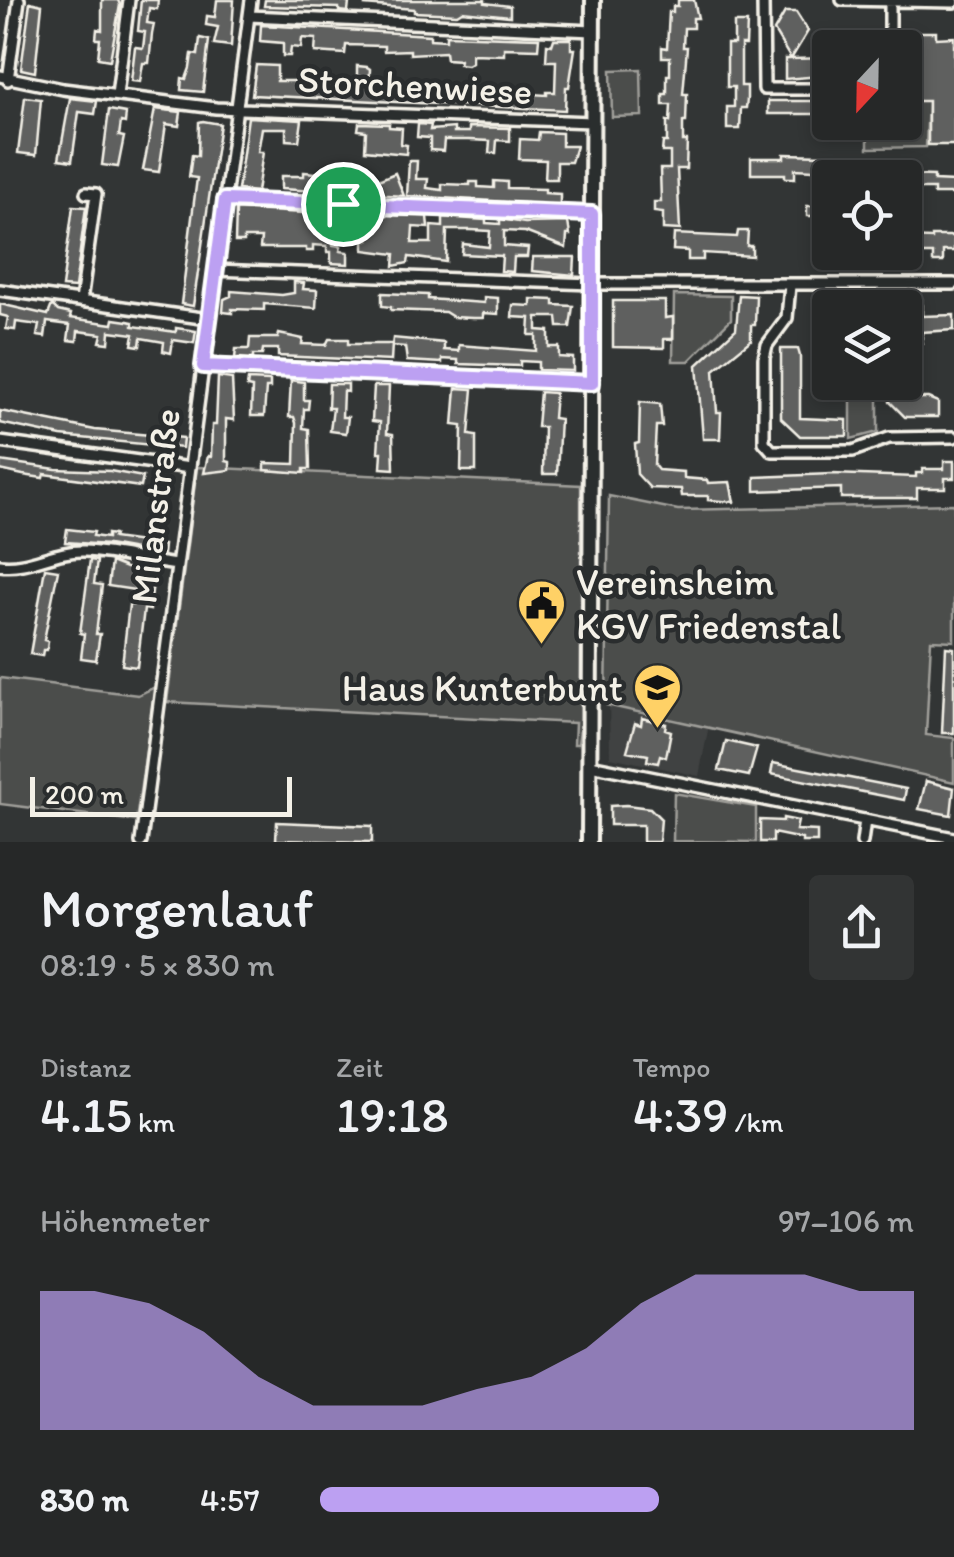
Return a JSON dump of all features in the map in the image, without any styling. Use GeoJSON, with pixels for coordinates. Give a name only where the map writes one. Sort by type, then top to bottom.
{"type":"FeatureCollection","features":[{"type":"Feature","properties":{"kind":"street"},"geometry":{"type":"LineString","coordinates":[[4,78],[18,0]]}},
{"type":"Feature","properties":{"kind":"street"},"geometry":{"type":"LineString","coordinates":[[117,95],[129,0]]}},
{"type":"Feature","properties":{"kind":"street","name":"Milanstraße"},"geometry":{"type":"LineString","coordinates":[[141,842],[251,0]]}},
{"type":"Feature","properties":{"kind":"street"},"geometry":{"type":"LineString","coordinates":[[589,842],[593,0]]}},
{"type":"Feature","properties":{"kind":"street"},"geometry":{"type":"LineString","coordinates":[[764,0],[764,89],[812,89]]}},
{"type":"Feature","properties":{"kind":"street"},"geometry":{"type":"LineString","coordinates":[[842,0],[954,2]]}},
{"type":"Feature","properties":{"kind":"street"},"geometry":{"type":"LineString","coordinates":[[890,1],[890,30]]}},
{"type":"Feature","properties":{"kind":"street"},"geometry":{"type":"LineString","coordinates":[[249,16],[593,30]]}},
{"type":"Feature","properties":{"kind":"street","name":"Storchenwiese"},"geometry":{"type":"LineString","coordinates":[[4,78],[216,108],[592,122]]}},
{"type":"Feature","properties":{"kind":"street"},"geometry":{"type":"LineString","coordinates":[[82,301],[96,194],[86,193]]}},
{"type":"Feature","properties":{"kind":"street"},"geometry":{"type":"LineString","coordinates":[[225,200],[592,214]]}},
{"type":"Feature","properties":{"kind":"street"},"geometry":{"type":"LineString","coordinates":[[216,270],[592,284],[954,284]]}},
{"type":"Feature","properties":{"kind":"street"},"geometry":{"type":"LineString","coordinates":[[790,284],[787,318],[768,345],[764,358],[766,447],[772,451],[853,451],[889,438],[954,437]]}},
{"type":"Feature","properties":{"kind":"street"},"geometry":{"type":"LineString","coordinates":[[0,290],[210,319]]}},
{"type":"Feature","properties":{"kind":"street"},"geometry":{"type":"LineString","coordinates":[[203,366],[592,383]]}},
{"type":"Feature","properties":{"kind":"street"},"geometry":{"type":"LineString","coordinates":[[0,442],[190,468]]}},
{"type":"Feature","properties":{"kind":"street"},"geometry":{"type":"LineString","coordinates":[[0,565],[17,568],[61,553],[85,551],[177,565]]}},
{"type":"Feature","properties":{"kind":"street"},"geometry":{"type":"LineString","coordinates":[[590,765],[954,838]]}},
{"type":"Feature","properties":{"kind":"street"},"geometry":{"type":"LineString","coordinates":[[862,842],[865,820]]}},
{"type":"Feature","properties":{"kind":"shaded area"},"geometry":{"type":"Polygon","coordinates":[[[641,69],[642,116],[612,117],[611,70],[641,69]]]}},
{"type":"Feature","properties":{"kind":"shaded area"},"geometry":{"type":"Polygon","coordinates":[[[922,100],[928,100],[926,147],[868,148],[868,140],[922,140],[922,100]]]}},
{"type":"Feature","properties":{"kind":"shaded area"},"geometry":{"type":"Polygon","coordinates":[[[674,295],[731,296],[731,319],[689,361],[673,361],[674,295]]]}},
{"type":"Feature","properties":{"kind":"shaded area"},"geometry":{"type":"Polygon","coordinates":[[[851,400],[878,400],[878,432],[851,439],[851,400]]]}},
{"type":"Feature","properties":{"kind":"shaded area"},"geometry":{"type":"Polygon","coordinates":[[[197,467],[581,485],[578,744],[574,744],[575,723],[167,702],[197,467]]]}},
{"type":"Feature","properties":{"kind":"shaded area"},"geometry":{"type":"Polygon","coordinates":[[[609,496],[678,510],[954,504],[954,641],[931,640],[926,735],[954,738],[954,782],[606,705],[609,496]]]}},
{"type":"Feature","properties":{"kind":"shaded area"},"geometry":{"type":"Polygon","coordinates":[[[0,678],[138,695],[155,687],[136,821],[0,804],[0,678]]]}},
{"type":"Feature","properties":{"kind":"shaded area","name":"Haus Kunterbunt"},"geometry":{"type":"Polygon","coordinates":[[[609,694],[712,710],[699,776],[610,757],[609,694]]]}},
{"type":"Feature","properties":{"kind":"shaded area"},"geometry":{"type":"Polygon","coordinates":[[[674,793],[756,807],[756,842],[673,841],[674,793]]]}},
{"type":"Feature","properties":{"kind":"building"},"geometry":{"type":"Polygon","coordinates":[[[102,0],[118,0],[120,5],[110,60],[98,58],[100,39],[96,39],[97,29],[102,30],[102,0]]]}},
{"type":"Feature","properties":{"kind":"building"},"geometry":{"type":"Polygon","coordinates":[[[141,0],[158,0],[157,9],[149,8],[147,23],[154,24],[149,63],[143,63],[140,82],[131,81],[135,47],[143,48],[145,32],[138,31],[141,0]]]}},
{"type":"Feature","properties":{"kind":"building"},"geometry":{"type":"Polygon","coordinates":[[[217,0],[234,0],[231,46],[214,44],[218,27],[206,25],[207,16],[215,17],[217,0]]]}},
{"type":"Feature","properties":{"kind":"building"},"geometry":{"type":"Polygon","coordinates":[[[265,0],[349,3],[348,12],[339,8],[264,6],[265,0]]]}},
{"type":"Feature","properties":{"kind":"building"},"geometry":{"type":"Polygon","coordinates":[[[366,0],[485,0],[510,6],[510,16],[414,12],[365,5],[366,0]]]}},
{"type":"Feature","properties":{"kind":"building"},"geometry":{"type":"Polygon","coordinates":[[[678,0],[694,0],[698,18],[693,18],[693,28],[684,28],[683,47],[687,47],[683,94],[687,94],[683,141],[687,141],[686,169],[677,169],[680,230],[663,229],[663,213],[654,212],[654,202],[661,202],[660,169],[670,169],[670,152],[662,152],[663,142],[667,142],[667,121],[670,122],[671,105],[663,105],[663,94],[667,94],[670,57],[662,57],[662,47],[667,48],[669,12],[678,6],[678,0]]]}},
{"type":"Feature","properties":{"kind":"building"},"geometry":{"type":"Polygon","coordinates":[[[30,2],[42,5],[35,72],[21,69],[30,2]]]}},
{"type":"Feature","properties":{"kind":"building"},"geometry":{"type":"Polygon","coordinates":[[[785,12],[796,12],[808,31],[791,59],[774,31],[785,12]]]}},
{"type":"Feature","properties":{"kind":"building"},"geometry":{"type":"Polygon","coordinates":[[[734,23],[747,23],[746,45],[741,45],[741,86],[747,86],[747,99],[746,108],[741,108],[740,129],[727,129],[727,107],[734,107],[734,87],[727,87],[727,44],[734,44],[734,23]]]}},
{"type":"Feature","properties":{"kind":"building"},"geometry":{"type":"Polygon","coordinates":[[[261,25],[430,35],[430,39],[446,40],[446,35],[539,38],[538,49],[504,48],[504,55],[472,54],[472,62],[467,65],[446,59],[445,52],[410,54],[410,50],[384,51],[384,46],[346,45],[345,54],[315,52],[316,39],[302,38],[301,48],[291,47],[290,56],[283,56],[283,43],[260,41],[261,25]]]}},
{"type":"Feature","properties":{"kind":"building"},"geometry":{"type":"Polygon","coordinates":[[[922,32],[936,32],[936,38],[954,37],[954,145],[928,145],[928,101],[922,101],[922,32]]]}},
{"type":"Feature","properties":{"kind":"building"},"geometry":{"type":"Polygon","coordinates":[[[200,38],[209,40],[203,92],[181,90],[192,54],[198,55],[200,38]]]}},
{"type":"Feature","properties":{"kind":"building"},"geometry":{"type":"Polygon","coordinates":[[[554,39],[571,39],[571,49],[575,49],[565,110],[252,95],[256,65],[277,66],[277,81],[299,81],[303,86],[344,88],[344,82],[357,82],[357,66],[370,69],[369,88],[380,89],[379,92],[395,93],[400,91],[400,85],[436,84],[435,91],[461,95],[480,95],[480,91],[547,95],[555,92],[556,61],[546,61],[547,44],[552,45],[554,39]]]}},
{"type":"Feature","properties":{"kind":"building"},"geometry":{"type":"Polygon","coordinates":[[[812,58],[812,77],[785,79],[785,59],[812,58]]]}},
{"type":"Feature","properties":{"kind":"building"},"geometry":{"type":"Polygon","coordinates":[[[25,97],[41,99],[36,155],[18,153],[25,97]]]}},
{"type":"Feature","properties":{"kind":"building"},"geometry":{"type":"Polygon","coordinates":[[[70,98],[97,101],[95,114],[79,112],[72,161],[59,159],[70,98]]]}},
{"type":"Feature","properties":{"kind":"building"},"geometry":{"type":"Polygon","coordinates":[[[768,101],[812,101],[812,114],[768,114],[768,101]]]}},
{"type":"Feature","properties":{"kind":"building"},"geometry":{"type":"Polygon","coordinates":[[[155,109],[181,112],[179,126],[166,124],[159,172],[143,170],[155,109]]]}},
{"type":"Feature","properties":{"kind":"building"},"geometry":{"type":"Polygon","coordinates":[[[109,110],[126,113],[125,123],[121,122],[119,136],[124,137],[118,167],[102,165],[109,110]]]}},
{"type":"Feature","properties":{"kind":"building"},"geometry":{"type":"Polygon","coordinates":[[[248,117],[302,120],[299,141],[286,140],[286,128],[262,128],[257,192],[238,190],[248,117]]]}},
{"type":"Feature","properties":{"kind":"building"},"geometry":{"type":"Polygon","coordinates":[[[199,122],[220,124],[193,306],[181,304],[197,178],[189,177],[192,155],[198,156],[199,122]]]}},
{"type":"Feature","properties":{"kind":"building"},"geometry":{"type":"Polygon","coordinates":[[[359,123],[402,128],[401,144],[407,145],[406,154],[365,150],[366,131],[358,130],[359,123]]]}},
{"type":"Feature","properties":{"kind":"building"},"geometry":{"type":"Polygon","coordinates":[[[418,124],[431,125],[430,130],[454,128],[454,132],[469,132],[469,127],[510,128],[510,141],[497,140],[496,153],[489,153],[490,141],[469,140],[444,140],[443,151],[430,150],[430,138],[417,137],[418,124]]]}},
{"type":"Feature","properties":{"kind":"building"},"geometry":{"type":"Polygon","coordinates":[[[539,132],[562,133],[562,146],[576,146],[571,162],[557,162],[557,179],[545,179],[546,160],[519,159],[520,139],[538,140],[539,132]]]}},
{"type":"Feature","properties":{"kind":"building"},"geometry":{"type":"Polygon","coordinates":[[[784,154],[825,155],[825,160],[812,160],[812,170],[795,169],[795,178],[785,178],[785,174],[751,174],[751,158],[784,158],[784,154]]]}},
{"type":"Feature","properties":{"kind":"building"},"geometry":{"type":"Polygon","coordinates":[[[409,161],[417,161],[416,179],[428,179],[427,188],[442,190],[442,184],[478,182],[478,187],[494,188],[494,181],[507,182],[507,188],[545,189],[545,193],[560,194],[560,205],[407,196],[409,161]]]}},
{"type":"Feature","properties":{"kind":"building"},"geometry":{"type":"Polygon","coordinates":[[[304,172],[326,174],[326,181],[356,182],[376,181],[395,173],[404,196],[281,189],[281,176],[304,176],[304,172]]]}},
{"type":"Feature","properties":{"kind":"building"},"geometry":{"type":"Polygon","coordinates":[[[922,176],[954,182],[954,194],[934,194],[934,189],[922,189],[922,176]]]}},
{"type":"Feature","properties":{"kind":"building"},"geometry":{"type":"Polygon","coordinates":[[[73,206],[86,207],[75,288],[62,287],[73,206]]]}},
{"type":"Feature","properties":{"kind":"building"},"geometry":{"type":"Polygon","coordinates":[[[236,209],[322,214],[321,233],[327,233],[327,240],[333,240],[333,245],[341,246],[340,251],[348,252],[348,264],[331,263],[327,246],[313,245],[313,251],[306,251],[260,248],[261,238],[235,242],[236,209]]]}},
{"type":"Feature","properties":{"kind":"building"},"geometry":{"type":"Polygon","coordinates":[[[354,214],[427,216],[428,228],[413,227],[412,243],[431,243],[431,226],[443,227],[443,217],[500,224],[500,219],[568,222],[570,235],[566,248],[525,232],[504,231],[504,246],[528,248],[527,257],[514,257],[513,272],[501,271],[502,256],[462,254],[463,244],[489,247],[490,231],[471,230],[447,230],[446,262],[409,257],[408,263],[394,266],[395,254],[364,250],[369,227],[354,226],[354,214]]]}},
{"type":"Feature","properties":{"kind":"building"},"geometry":{"type":"Polygon","coordinates":[[[738,231],[748,231],[747,246],[752,246],[752,256],[703,253],[703,260],[688,260],[688,251],[673,250],[674,234],[737,237],[738,231]]]}},
{"type":"Feature","properties":{"kind":"building"},"geometry":{"type":"Polygon","coordinates":[[[954,236],[954,251],[943,251],[943,262],[933,262],[933,254],[922,254],[922,239],[954,236]]]}},
{"type":"Feature","properties":{"kind":"building"},"geometry":{"type":"Polygon","coordinates":[[[533,257],[575,257],[574,275],[532,271],[533,257]]]}},
{"type":"Feature","properties":{"kind":"building"},"geometry":{"type":"Polygon","coordinates":[[[294,282],[304,283],[303,289],[317,290],[316,308],[264,304],[264,310],[223,312],[224,299],[231,296],[231,291],[282,295],[294,293],[294,282]]]}},
{"type":"Feature","properties":{"kind":"building"},"geometry":{"type":"Polygon","coordinates":[[[382,293],[484,303],[484,297],[498,298],[498,314],[483,313],[483,318],[473,318],[453,317],[445,312],[391,310],[382,306],[382,293]]]}},
{"type":"Feature","properties":{"kind":"building"},"geometry":{"type":"Polygon","coordinates":[[[739,295],[756,296],[755,325],[751,325],[751,340],[714,370],[717,412],[721,412],[720,439],[703,439],[697,365],[736,329],[739,295]]]}},
{"type":"Feature","properties":{"kind":"building"},"geometry":{"type":"Polygon","coordinates":[[[531,299],[573,306],[570,327],[558,327],[557,317],[537,317],[537,330],[549,331],[549,347],[559,347],[559,357],[573,358],[573,371],[538,370],[538,362],[520,361],[520,366],[458,364],[458,360],[442,359],[442,363],[407,361],[405,347],[392,346],[393,338],[444,343],[444,350],[459,351],[459,345],[536,351],[536,335],[529,335],[530,318],[512,317],[513,305],[531,306],[531,299]]]}},
{"type":"Feature","properties":{"kind":"building"},"geometry":{"type":"Polygon","coordinates":[[[613,301],[665,301],[665,318],[673,317],[673,339],[664,339],[664,348],[613,347],[613,301]]]}},
{"type":"Feature","properties":{"kind":"building"},"geometry":{"type":"Polygon","coordinates":[[[0,304],[48,315],[52,305],[71,314],[70,318],[113,324],[114,319],[133,322],[133,326],[196,331],[194,343],[173,340],[171,353],[163,351],[164,342],[141,338],[140,346],[132,345],[134,334],[110,331],[109,343],[100,342],[102,334],[78,331],[77,341],[68,340],[70,325],[47,322],[45,337],[37,336],[39,325],[16,322],[15,330],[6,329],[8,317],[0,315],[0,304]]]}},
{"type":"Feature","properties":{"kind":"building"},"geometry":{"type":"Polygon","coordinates":[[[954,315],[954,330],[922,332],[922,316],[954,315]]]}},
{"type":"Feature","properties":{"kind":"building"},"geometry":{"type":"Polygon","coordinates":[[[279,334],[303,339],[302,344],[326,345],[329,339],[348,339],[348,344],[392,344],[391,361],[278,356],[278,349],[263,349],[262,355],[253,355],[253,359],[235,358],[236,349],[249,349],[250,338],[278,338],[279,334]]]}},
{"type":"Feature","properties":{"kind":"building"},"geometry":{"type":"Polygon","coordinates":[[[781,349],[798,349],[800,356],[800,418],[847,420],[847,436],[800,436],[781,418],[781,349]]]}},
{"type":"Feature","properties":{"kind":"building"},"geometry":{"type":"Polygon","coordinates":[[[218,377],[232,379],[234,420],[226,419],[226,461],[230,462],[230,470],[204,473],[208,456],[211,457],[212,425],[216,425],[218,377]]]}},
{"type":"Feature","properties":{"kind":"building"},"geometry":{"type":"Polygon","coordinates":[[[248,380],[270,381],[264,416],[251,416],[252,388],[247,387],[248,380]]]}},
{"type":"Feature","properties":{"kind":"building"},"geometry":{"type":"Polygon","coordinates":[[[291,380],[304,382],[304,400],[309,400],[308,409],[304,409],[303,428],[309,429],[310,469],[304,469],[304,473],[265,470],[265,463],[295,464],[296,423],[294,417],[289,417],[291,380]]]}},
{"type":"Feature","properties":{"kind":"building"},"geometry":{"type":"Polygon","coordinates":[[[329,384],[348,384],[348,392],[343,391],[342,417],[348,417],[346,433],[330,431],[333,408],[328,408],[329,384]]]}},
{"type":"Feature","properties":{"kind":"building"},"geometry":{"type":"Polygon","coordinates":[[[374,386],[389,386],[387,433],[393,434],[394,469],[381,468],[380,422],[372,421],[374,386]]]}},
{"type":"Feature","properties":{"kind":"building"},"geometry":{"type":"Polygon","coordinates":[[[456,388],[473,389],[469,435],[476,436],[476,471],[461,471],[462,426],[453,425],[456,388]]]}},
{"type":"Feature","properties":{"kind":"building"},"geometry":{"type":"Polygon","coordinates":[[[540,392],[555,393],[553,418],[560,419],[557,474],[543,474],[544,427],[537,427],[540,392]]]}},
{"type":"Feature","properties":{"kind":"building"},"geometry":{"type":"Polygon","coordinates":[[[928,398],[938,402],[938,417],[905,417],[890,402],[928,398]]]}},
{"type":"Feature","properties":{"kind":"building"},"geometry":{"type":"Polygon","coordinates":[[[640,402],[660,404],[662,426],[656,426],[654,465],[658,470],[684,472],[684,478],[708,483],[730,482],[734,502],[682,496],[681,489],[650,488],[637,474],[635,444],[639,443],[640,402]]]}},
{"type":"Feature","properties":{"kind":"building"},"geometry":{"type":"Polygon","coordinates":[[[0,411],[95,430],[183,438],[182,448],[61,436],[0,423],[0,411]]]}},
{"type":"Feature","properties":{"kind":"building"},"geometry":{"type":"Polygon","coordinates":[[[0,461],[143,477],[141,487],[44,474],[43,478],[0,470],[0,461]]]}},
{"type":"Feature","properties":{"kind":"building"},"geometry":{"type":"Polygon","coordinates":[[[944,461],[954,461],[954,478],[945,478],[945,488],[917,488],[917,498],[841,498],[841,488],[755,491],[755,477],[916,477],[923,469],[944,469],[944,461]]]}},
{"type":"Feature","properties":{"kind":"building"},"geometry":{"type":"Polygon","coordinates":[[[67,529],[164,545],[163,555],[65,542],[67,529]]]}},
{"type":"Feature","properties":{"kind":"building"},"geometry":{"type":"Polygon","coordinates":[[[90,560],[97,561],[94,584],[102,585],[96,660],[81,658],[84,634],[80,633],[90,560]]]}},
{"type":"Feature","properties":{"kind":"building"},"geometry":{"type":"Polygon","coordinates":[[[111,562],[154,571],[150,610],[144,609],[137,667],[122,665],[129,605],[133,605],[135,590],[108,586],[111,562]]]}},
{"type":"Feature","properties":{"kind":"building"},"geometry":{"type":"Polygon","coordinates":[[[45,568],[58,570],[44,640],[48,641],[47,650],[43,650],[42,656],[30,654],[45,568]]]}},
{"type":"Feature","properties":{"kind":"building"},"geometry":{"type":"Polygon","coordinates":[[[946,647],[954,648],[954,733],[942,733],[946,647]]]}},
{"type":"Feature","properties":{"kind":"building"},"geometry":{"type":"Polygon","coordinates":[[[642,718],[666,724],[665,729],[671,731],[666,757],[660,755],[658,763],[647,761],[648,755],[627,751],[635,723],[641,725],[642,718]]]}},
{"type":"Feature","properties":{"kind":"building"},"geometry":{"type":"Polygon","coordinates":[[[726,741],[757,748],[749,776],[719,770],[726,741]]]}},
{"type":"Feature","properties":{"kind":"building"},"geometry":{"type":"Polygon","coordinates":[[[773,763],[906,789],[904,800],[771,774],[773,763]]]}},
{"type":"Feature","properties":{"kind":"building"},"geometry":{"type":"Polygon","coordinates":[[[926,781],[954,788],[951,815],[919,809],[926,781]]]}},
{"type":"Feature","properties":{"kind":"building"},"geometry":{"type":"Polygon","coordinates":[[[610,806],[650,808],[661,819],[659,842],[643,842],[643,825],[610,825],[610,806]]]}},
{"type":"Feature","properties":{"kind":"building"},"geometry":{"type":"Polygon","coordinates":[[[760,820],[798,821],[796,830],[817,831],[817,842],[802,842],[773,833],[773,842],[760,842],[760,820]]]}},
{"type":"Feature","properties":{"kind":"building"},"geometry":{"type":"Polygon","coordinates":[[[277,822],[372,826],[372,842],[276,840],[277,822]]]}},
{"type":"Feature","properties":{"kind":"place","name":"Vereinsheim KGV Friedenstal"},"geometry":{"type":"Point","coordinates":[541,646]}},
{"type":"Feature","properties":{"kind":"place","name":"Haus Kunterbunt"},"geometry":{"type":"Point","coordinates":[658,730]}},
{"type":"Feature","properties":{"kind":"route"},"geometry":{"type":"LineString","coordinates":[[225,200],[343,204],[592,214],[592,383],[203,366],[225,200]]}}]}
